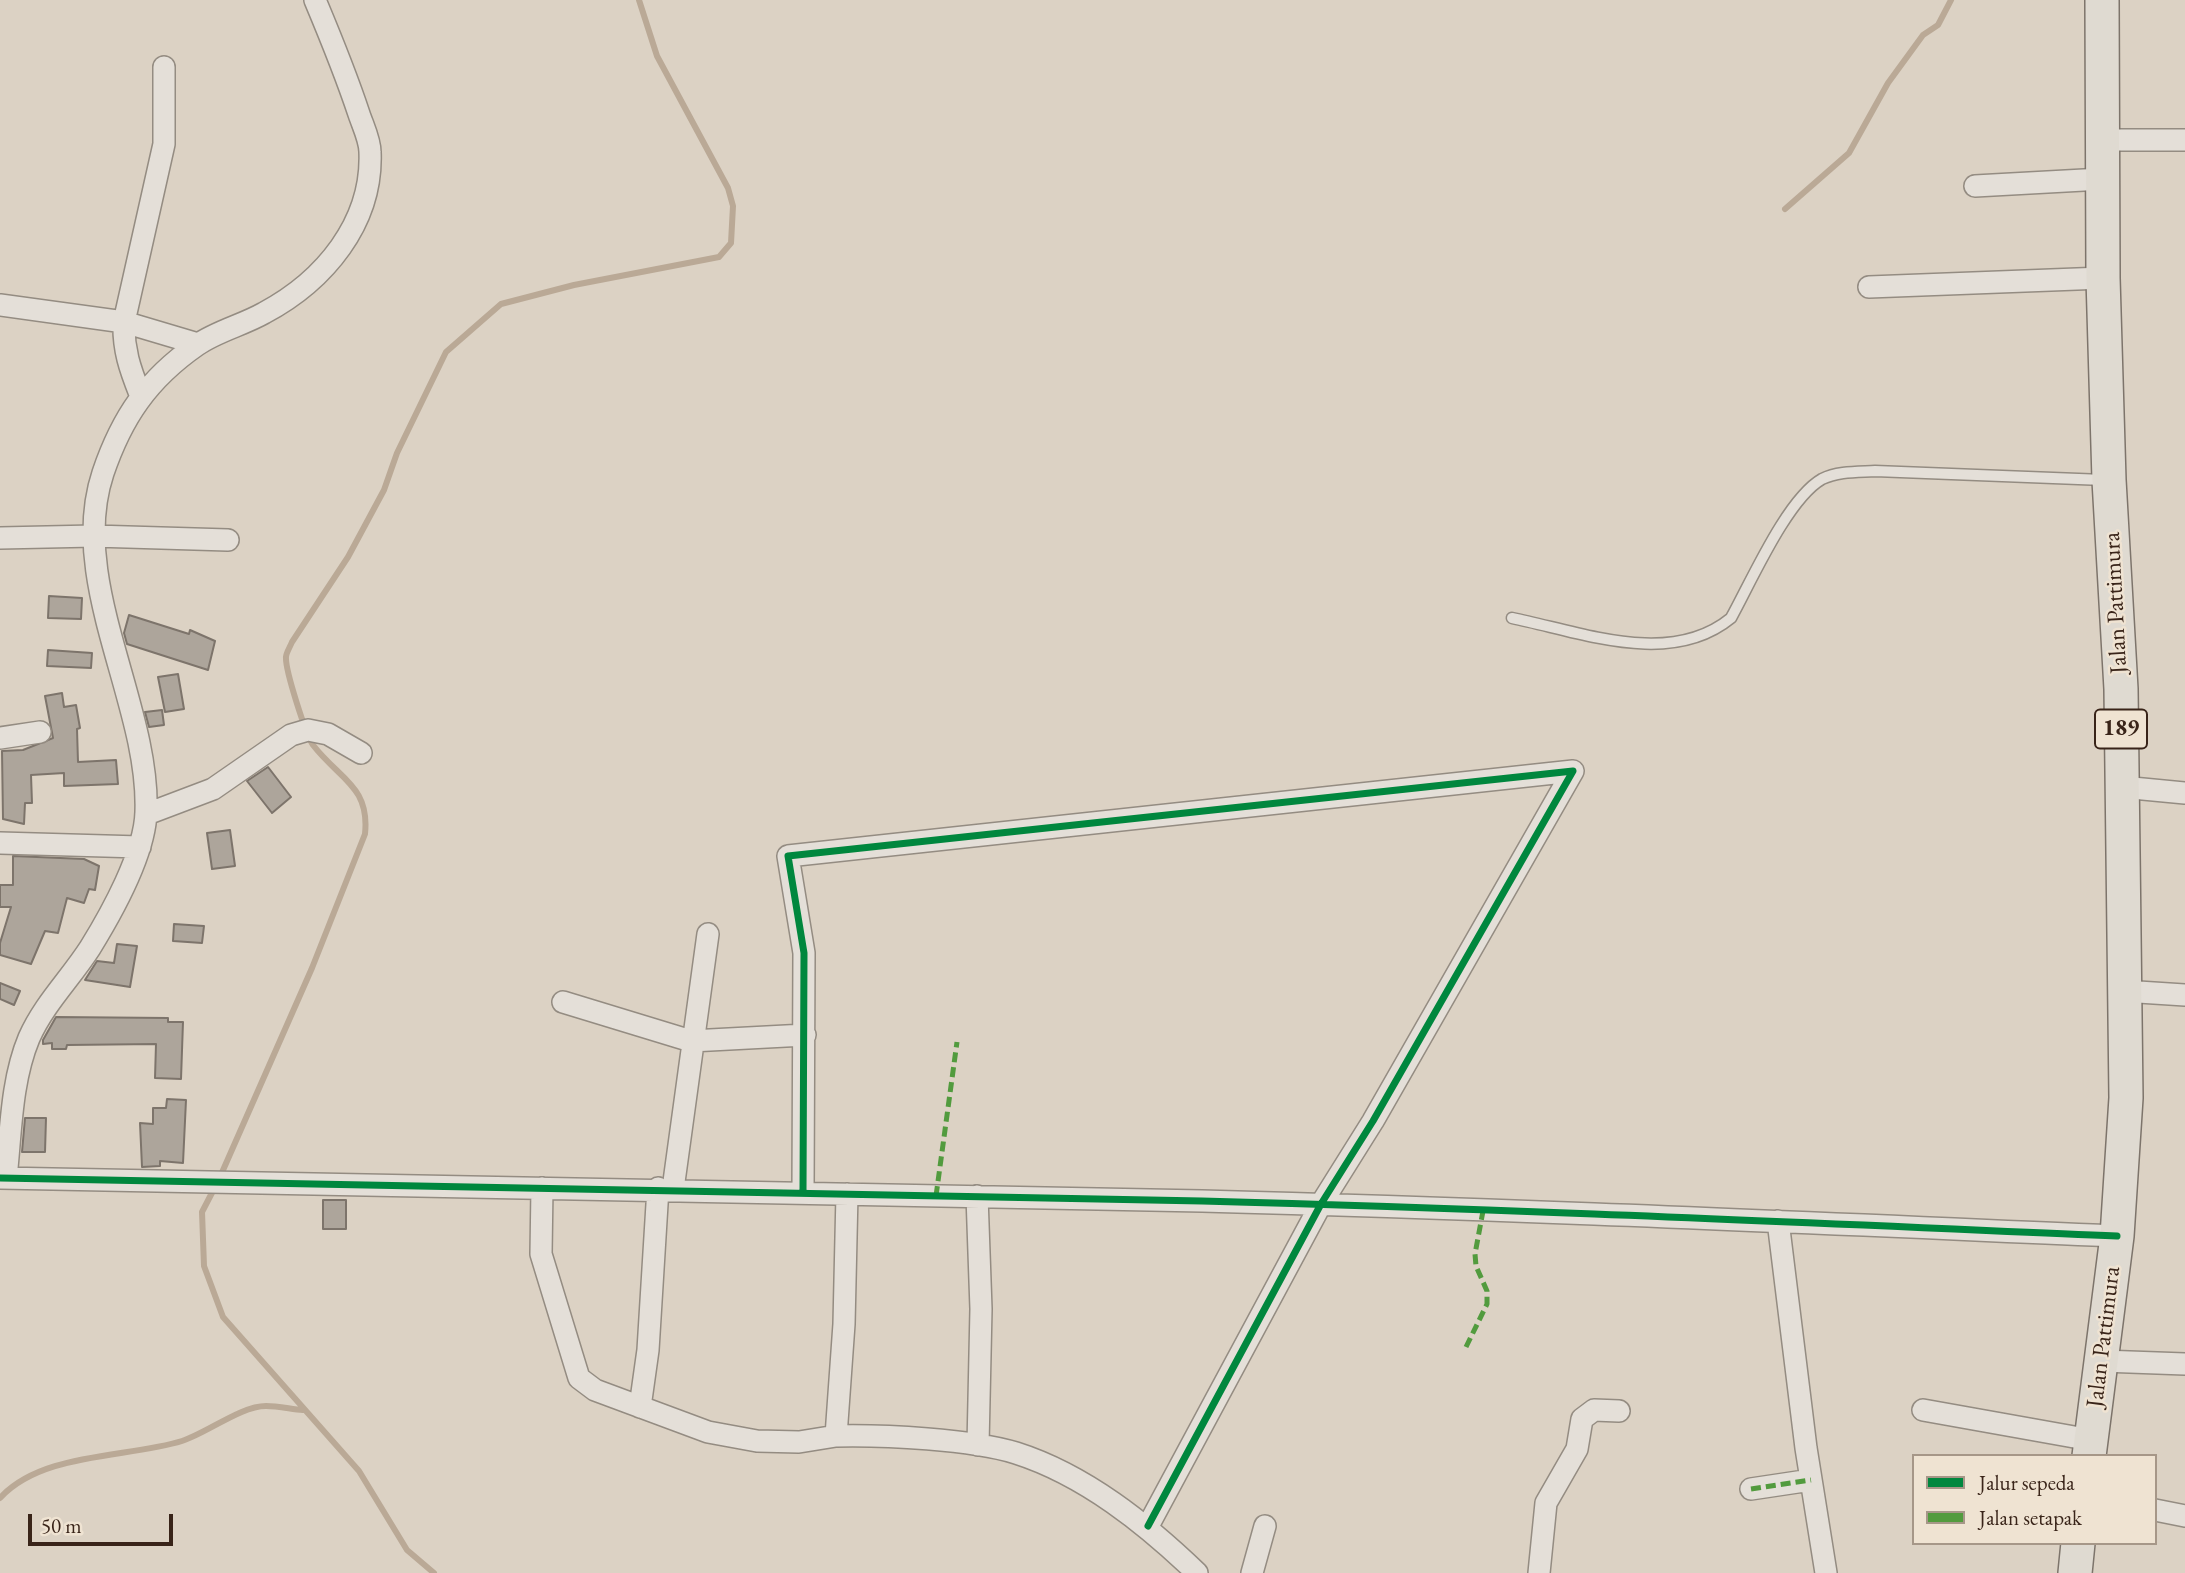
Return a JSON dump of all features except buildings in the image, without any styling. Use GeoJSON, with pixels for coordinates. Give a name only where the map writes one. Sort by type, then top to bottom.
{"type":"FeatureCollection","features":[{"type":"Feature","properties":{"kind":"main road","name":"Jalan Pattimura"},"geometry":{"type":"LineString","coordinates":[[2090,1448],[2117,1236],[2126,1098],[2121,689],[2109,480],[2103,278],[2102,0]]}},
{"type":"Feature","properties":{"kind":"main road"},"geometry":{"type":"LineString","coordinates":[[2075,1573],[2078,1545]]}},
{"type":"Feature","properties":{"kind":"street"},"geometry":{"type":"LineString","coordinates":[[314,0],[344,69],[371,149],[369,182],[360,211],[332,262],[311,282],[265,313],[198,344],[140,394],[116,440],[102,476],[94,536],[109,629],[139,743],[147,814],[139,847],[89,949],[46,1005],[29,1039],[19,1070],[3,1178],[1321,1204],[2117,1236]]}},
{"type":"Feature","properties":{"kind":"street"},"geometry":{"type":"LineString","coordinates":[[140,394],[123,343],[124,322],[164,144],[164,67]]}},
{"type":"Feature","properties":{"kind":"street"},"geometry":{"type":"LineString","coordinates":[[2102,141],[2185,139]]}},
{"type":"Feature","properties":{"kind":"street"},"geometry":{"type":"LineString","coordinates":[[1976,187],[2102,179]]}},
{"type":"Feature","properties":{"kind":"street"},"geometry":{"type":"LineString","coordinates":[[1869,287],[2103,278]]}},
{"type":"Feature","properties":{"kind":"street"},"geometry":{"type":"LineString","coordinates":[[0,305],[124,322],[198,344]]}},
{"type":"Feature","properties":{"kind":"street"},"geometry":{"type":"LineString","coordinates":[[0,538],[94,536],[228,540]]}},
{"type":"Feature","properties":{"kind":"street"},"geometry":{"type":"LineString","coordinates":[[147,814],[214,789],[290,735],[308,730],[328,734],[361,753]]}},
{"type":"Feature","properties":{"kind":"street"},"geometry":{"type":"LineString","coordinates":[[0,738],[40,732]]}},
{"type":"Feature","properties":{"kind":"street"},"geometry":{"type":"LineString","coordinates":[[803,1192],[804,953],[788,856],[1573,771],[1373,1121],[1321,1204],[1148,1526]]}},
{"type":"Feature","properties":{"kind":"street"},"geometry":{"type":"LineString","coordinates":[[2122,788],[2185,793]]}},
{"type":"Feature","properties":{"kind":"street"},"geometry":{"type":"LineString","coordinates":[[0,843],[139,847]]}},
{"type":"Feature","properties":{"kind":"street"},"geometry":{"type":"LineString","coordinates":[[640,1407],[666,1189],[708,934]]}},
{"type":"Feature","properties":{"kind":"street"},"geometry":{"type":"LineString","coordinates":[[2123,990],[2185,995]]}},
{"type":"Feature","properties":{"kind":"street"},"geometry":{"type":"LineString","coordinates":[[562,1002],[691,1041],[805,1035]]}},
{"type":"Feature","properties":{"kind":"street"},"geometry":{"type":"LineString","coordinates":[[542,1188],[541,1254],[579,1378],[595,1390],[708,1432],[757,1441],[799,1442],[836,1436],[978,1445],[1016,1453],[1056,1469],[1148,1526],[1197,1573]]}},
{"type":"Feature","properties":{"kind":"street"},"geometry":{"type":"LineString","coordinates":[[836,1436],[844,1324],[847,1194]]}},
{"type":"Feature","properties":{"kind":"street"},"geometry":{"type":"LineString","coordinates":[[977,1196],[981,1309],[978,1445]]}},
{"type":"Feature","properties":{"kind":"street"},"geometry":{"type":"LineString","coordinates":[[1778,1221],[1811,1480],[1826,1573]]}},
{"type":"Feature","properties":{"kind":"street"},"geometry":{"type":"LineString","coordinates":[[2102,1361],[2185,1364]]}},
{"type":"Feature","properties":{"kind":"street"},"geometry":{"type":"LineString","coordinates":[[1539,1573],[1545,1507],[1577,1450],[1582,1419],[1594,1410],[1619,1411]]}},
{"type":"Feature","properties":{"kind":"street"},"geometry":{"type":"LineString","coordinates":[[1923,1410],[2090,1448]]}},
{"type":"Feature","properties":{"kind":"street"},"geometry":{"type":"LineString","coordinates":[[1751,1489],[1811,1480]]}},
{"type":"Feature","properties":{"kind":"street"},"geometry":{"type":"LineString","coordinates":[[2157,1510],[2185,1516]]}},
{"type":"Feature","properties":{"kind":"street"},"geometry":{"type":"LineString","coordinates":[[1252,1573],[1265,1526]]}},
{"type":"Feature","properties":{"kind":"lane"},"geometry":{"type":"LineString","coordinates":[[1512,618],[1643,645],[1693,641],[1714,632],[1731,618],[1802,495],[1822,479],[1841,473],[1875,471],[2109,480]]}},
{"type":"Feature","properties":{"kind":"waterway"},"geometry":{"type":"LineString","coordinates":[[220,1177],[312,968],[365,834],[363,805],[358,794],[310,739],[292,688],[286,655],[348,557],[384,490],[397,453],[446,352],[501,304],[574,285],[719,257],[731,243],[733,206],[728,188],[657,56],[639,0]]}},
{"type":"Feature","properties":{"kind":"waterway"},"geometry":{"type":"LineString","coordinates":[[1785,209],[1849,153],[1888,83],[1923,35],[1938,25],[1951,0]]}},
{"type":"Feature","properties":{"kind":"waterway"},"geometry":{"type":"LineString","coordinates":[[215,1187],[202,1212],[204,1266],[223,1317],[359,1471],[407,1550],[434,1573]]}},
{"type":"Feature","properties":{"kind":"waterway"},"geometry":{"type":"LineString","coordinates":[[0,1498],[18,1483],[38,1472],[62,1464],[182,1441],[256,1407],[303,1410]]}},
{"type":"Feature","properties":{"kind":"marked path"},"geometry":{"type":"LineString","coordinates":[[936,1196],[957,1042]]}},
{"type":"Feature","properties":{"kind":"marked path"},"geometry":{"type":"LineString","coordinates":[[1466,1347],[1487,1304],[1487,1291],[1476,1266],[1475,1254],[1483,1211]]}},
{"type":"Feature","properties":{"kind":"marked path"},"geometry":{"type":"LineString","coordinates":[[1751,1489],[1811,1480]]}},
{"type":"Feature","properties":{"kind":"cycle path"},"geometry":{"type":"LineString","coordinates":[[803,1192],[804,953],[788,856],[1573,771],[1373,1121],[1321,1204],[1148,1526]]}},
{"type":"Feature","properties":{"kind":"cycle path"},"geometry":{"type":"LineString","coordinates":[[0,1178],[1202,1201],[1545,1212],[2117,1236]]}}]}
